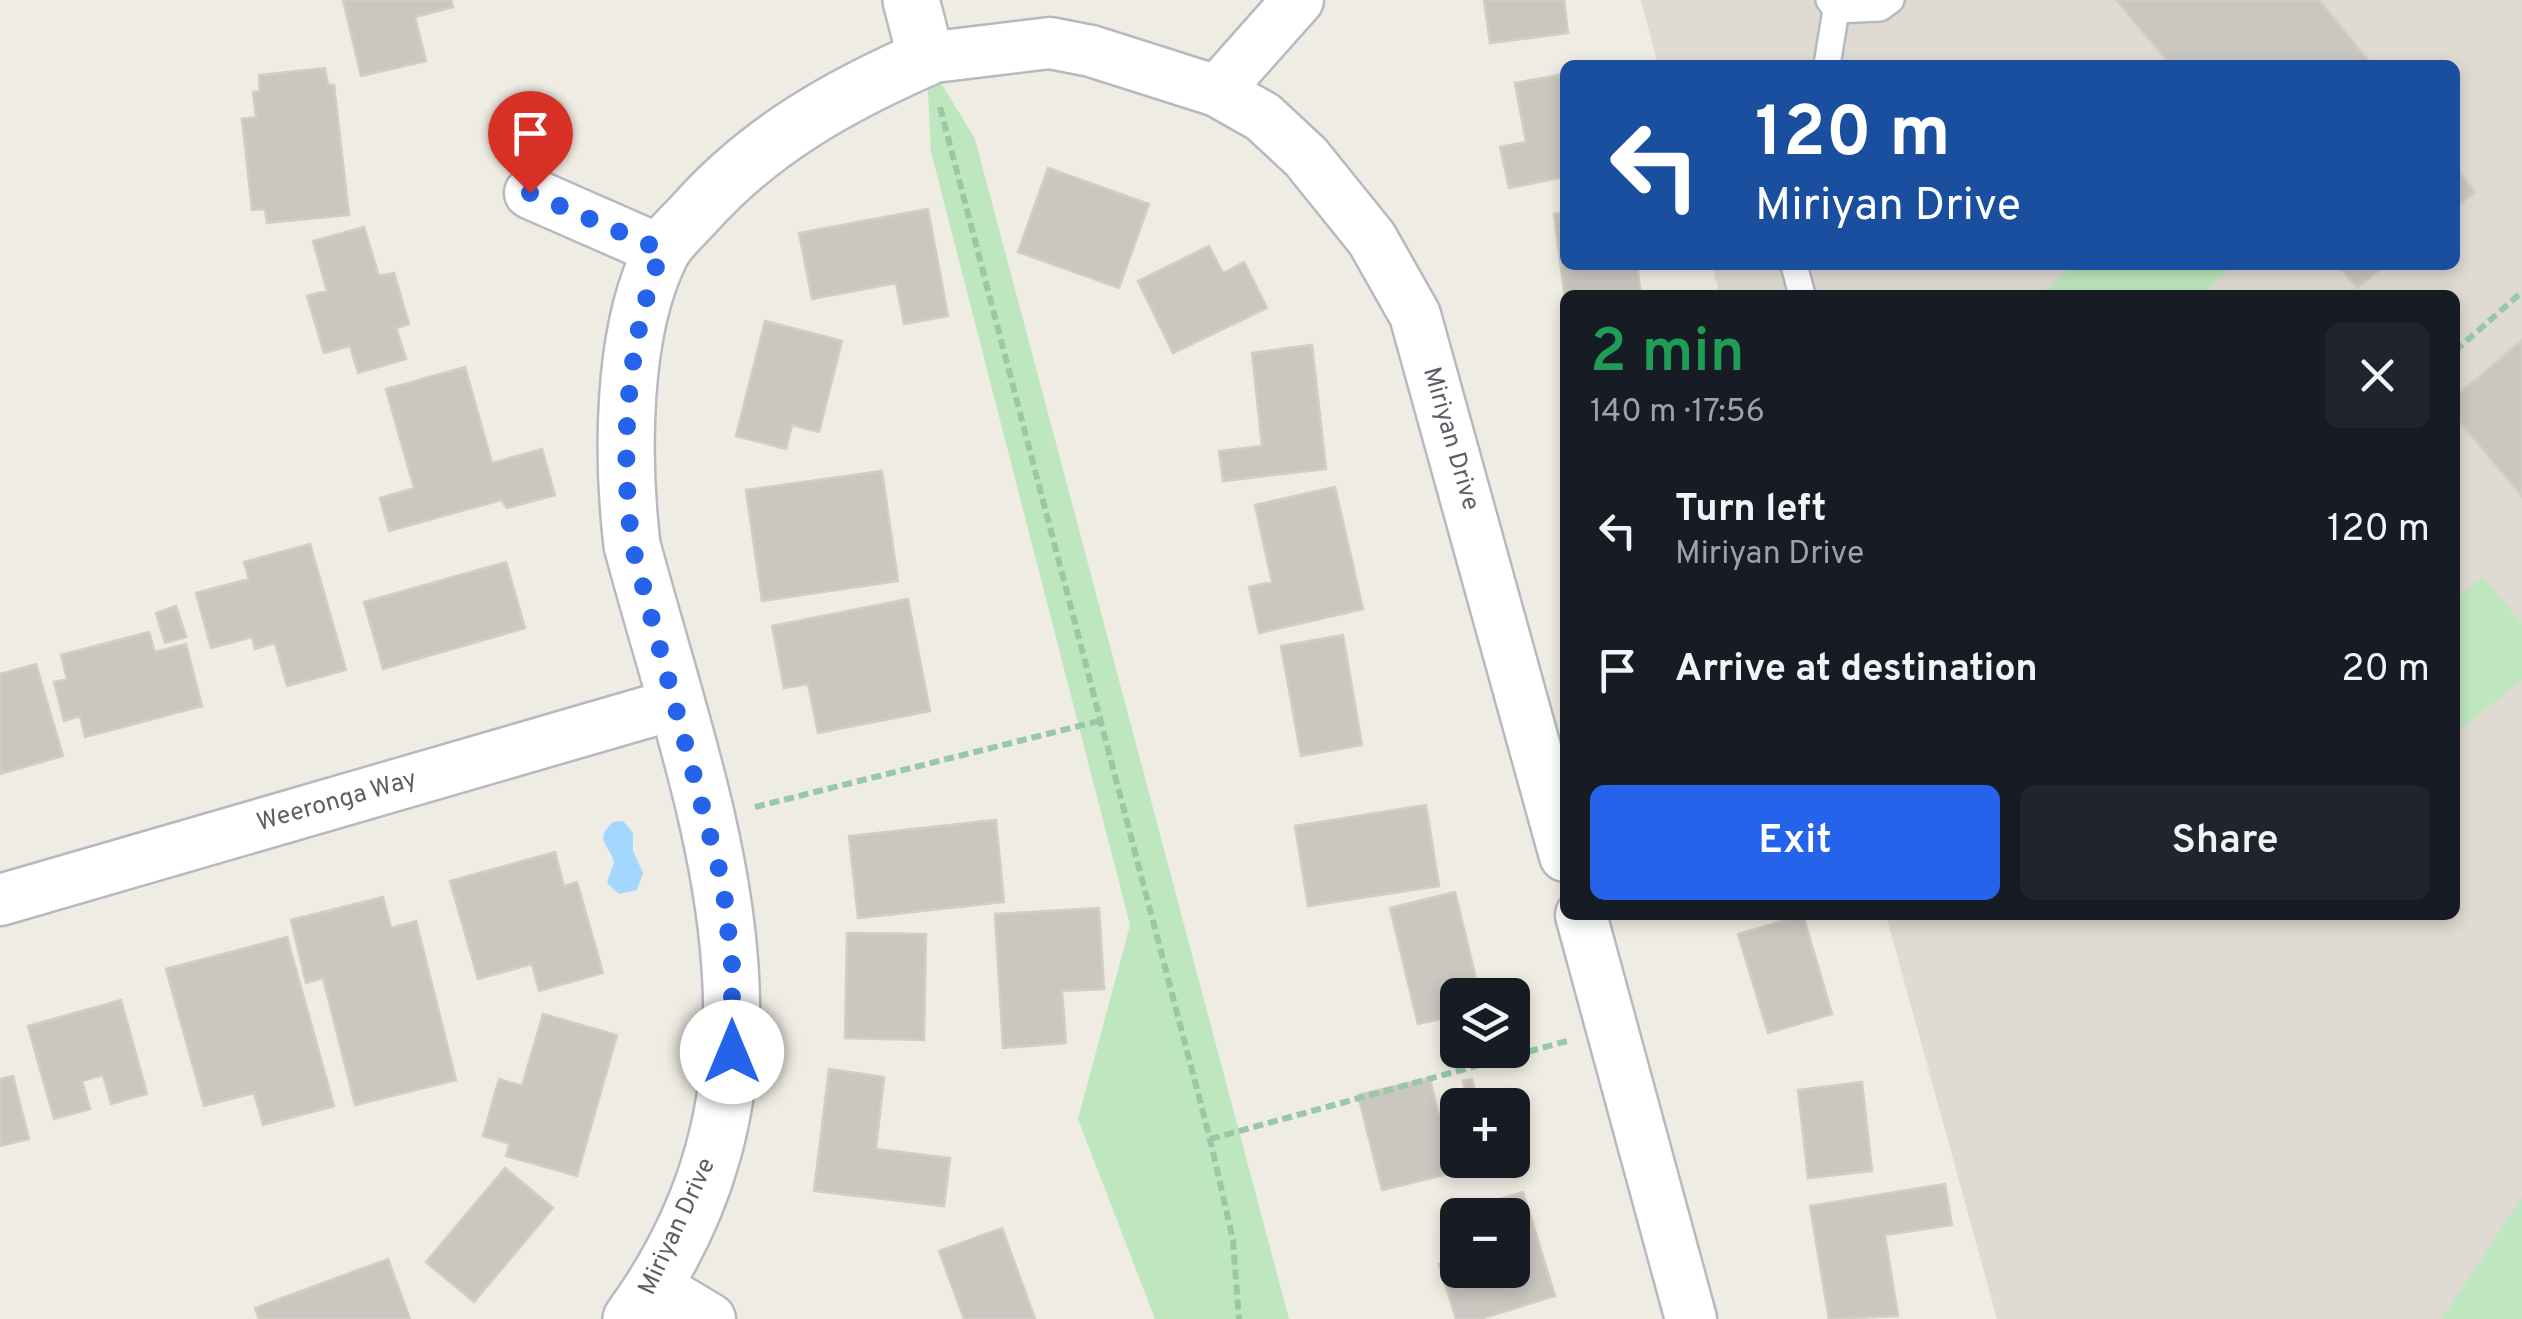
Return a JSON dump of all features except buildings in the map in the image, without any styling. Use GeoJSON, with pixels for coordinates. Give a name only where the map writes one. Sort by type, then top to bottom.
{"type":"FeatureCollection","features":[{"type":"Feature","properties":{"kind":"street"},"geometry":{"type":"LineString","coordinates":[[910,0],[926,58]]}},
{"type":"Feature","properties":{"kind":"street"},"geometry":{"type":"LineString","coordinates":[[1218,92],[1298,0]]}},
{"type":"Feature","properties":{"kind":"street","name":"Miriyan Drive"},"geometry":{"type":"LineString","coordinates":[[643,1302],[706,1180],[732,1052],[728,918],[707,820],[632,545],[625,478],[628,398],[636,348],[647,292],[662,250],[708,199],[776,140],[868,84],[926,58],[1050,44],[1091,51],[1218,92],[1263,117],[1306,157],[1372,239],[1414,315],[1560,838]]}},
{"type":"Feature","properties":{"kind":"street"},"geometry":{"type":"LineString","coordinates":[[530,193],[662,250]]}},
{"type":"Feature","properties":{"kind":"street","name":"Weeronga Way"},"geometry":{"type":"LineString","coordinates":[[0,900],[675,704]]}},
{"type":"Feature","properties":{"kind":"street"},"geometry":{"type":"LineString","coordinates":[[1582,920],[1691,1319]]}},
{"type":"Feature","properties":{"kind":"street"},"geometry":{"type":"LineString","coordinates":[[643,1302],[710,1319]]}},
{"type":"Feature","properties":{"kind":"lane"},"geometry":{"type":"LineString","coordinates":[[1826,60],[1832,5],[1880,8],[1891,0]]}},
{"type":"Feature","properties":{"kind":"path"},"geometry":{"type":"LineString","coordinates":[[926,58],[1210,1139],[1232,1240],[1239,1319]]}},
{"type":"Feature","properties":{"kind":"path"},"geometry":{"type":"LineString","coordinates":[[2460,347],[2522,292]]}},
{"type":"Feature","properties":{"kind":"path"},"geometry":{"type":"LineString","coordinates":[[707,820],[1103,720]]}},
{"type":"Feature","properties":{"kind":"path"},"geometry":{"type":"LineString","coordinates":[[1210,1139],[1611,1028]]}},
{"type":"Feature","properties":{"kind":"shaded area"},"geometry":{"type":"Polygon","coordinates":[[[1641,0],[2522,0],[2522,1319],[1997,1319],[1887,920],[2460,920],[2460,290],[1719,290],[1713,270],[2460,270],[2460,60],[1657,60],[1641,0]]]}},
{"type":"Feature","properties":{"kind":"green space"},"geometry":{"type":"Polygon","coordinates":[[[926,58],[975,139],[1289,1319],[1155,1319],[1078,1119],[1130,925],[931,152],[926,58]]]}},
{"type":"Feature","properties":{"kind":"green space"},"geometry":{"type":"Polygon","coordinates":[[[2069,270],[2228,272],[2207,290],[2045,290],[2069,270]]]}},
{"type":"Feature","properties":{"kind":"green space"},"geometry":{"type":"Polygon","coordinates":[[[2483,577],[2522,624],[2522,679],[2460,730],[2460,596],[2483,577]]]}},
{"type":"Feature","properties":{"kind":"green space"},"geometry":{"type":"Polygon","coordinates":[[[2522,1197],[2522,1319],[2442,1319],[2522,1197]]]}},
{"type":"Feature","properties":{"kind":"water"},"geometry":{"type":"Polygon","coordinates":[[[623,821],[633,833],[633,851],[643,873],[637,890],[619,894],[607,883],[614,862],[603,838],[613,822],[623,821]]]}},
{"type":"Feature","properties":{"kind":"route"},"geometry":{"type":"LineString","coordinates":[[530,193],[662,250],[647,292],[628,398],[626,492],[632,545],[723,884],[732,965],[732,1052]]}}]}
